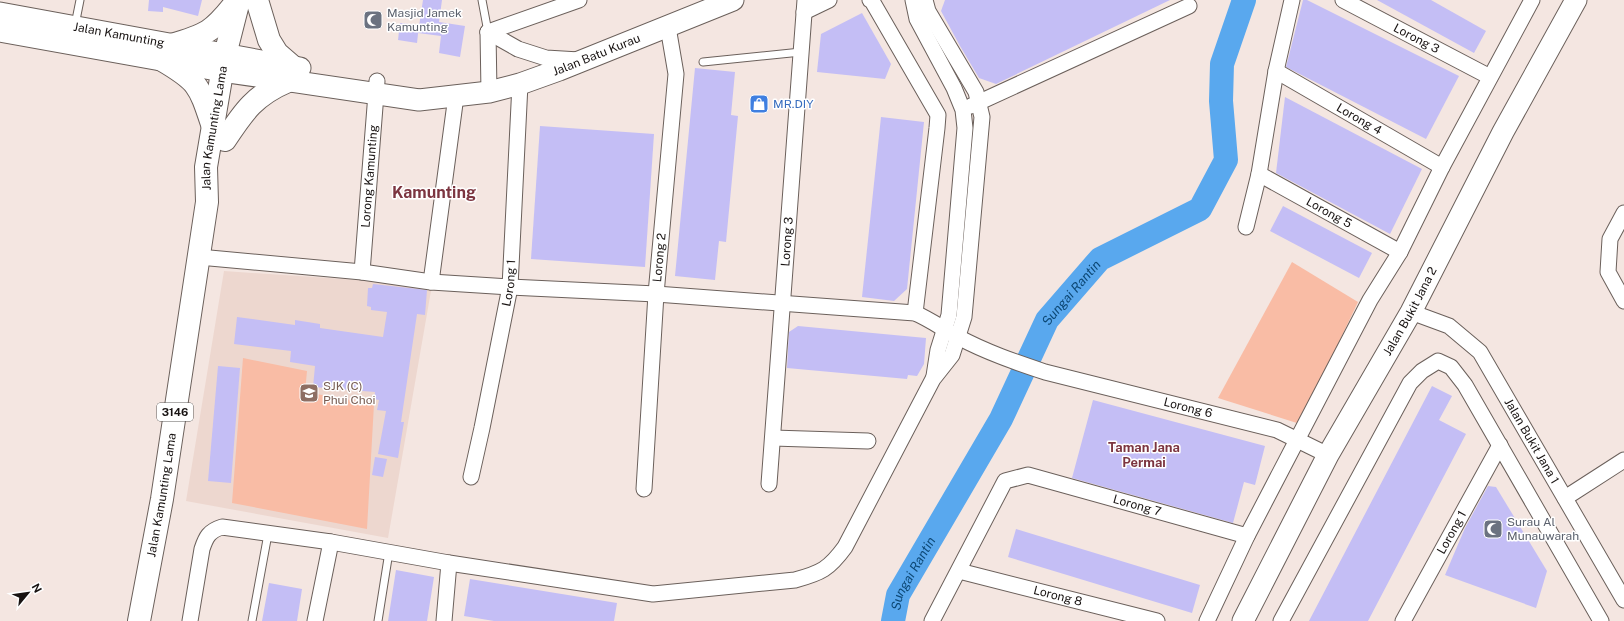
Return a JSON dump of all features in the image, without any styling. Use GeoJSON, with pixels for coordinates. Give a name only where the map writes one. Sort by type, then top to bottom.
{"type":"FeatureCollection","features":[{"type":"Feature","properties":{"kind":"main road"},"geometry":{"type":"LineString","coordinates":[[238,0],[222,20],[209,32],[166,53],[195,83],[219,134],[255,101],[290,74],[269,40],[257,0]]}},
{"type":"Feature","properties":{"kind":"main road","name":"3146"},"geometry":{"type":"LineString","coordinates":[[230,64],[238,0]]}},
{"type":"Feature","properties":{"kind":"main road","name":"3146"},"geometry":{"type":"LineString","coordinates":[[230,64],[253,0]]}},
{"type":"Feature","properties":{"kind":"main road","name":"Jalan Batu Kurau"},"geometry":{"type":"LineString","coordinates":[[230,64],[376,87],[419,100],[489,92],[520,84],[583,61],[733,0]]}},
{"type":"Feature","properties":{"kind":"main road","name":"Jalan Bukit Jana 2"},"geometry":{"type":"LineString","coordinates":[[1243,621],[1328,455],[1410,312],[1503,132],[1575,0]]}},
{"type":"Feature","properties":{"kind":"main road","name":"Jalan Kamunting"},"geometry":{"type":"LineString","coordinates":[[0,13],[75,28],[166,53]]}},
{"type":"Feature","properties":{"kind":"main road","name":"Jalan Kamunting"},"geometry":{"type":"LineString","coordinates":[[0,31],[166,53],[230,64]]}},
{"type":"Feature","properties":{"kind":"main road","name":"Jalan Kamunting Lama"},"geometry":{"type":"LineString","coordinates":[[140,621],[162,499],[207,202],[220,174],[219,134],[230,64]]}},
{"type":"Feature","properties":{"kind":"street"},"geometry":{"type":"LineString","coordinates":[[488,32],[580,0]]}},
{"type":"Feature","properties":{"kind":"street"},"geometry":{"type":"LineString","coordinates":[[805,6],[829,0]]}},
{"type":"Feature","properties":{"kind":"street"},"geometry":{"type":"LineString","coordinates":[[199,257],[362,272],[431,282],[656,294],[915,313],[938,128],[938,115],[872,1],[870,0]]}},
{"type":"Feature","properties":{"kind":"street"},"geometry":{"type":"LineString","coordinates":[[913,0],[917,19],[954,88],[963,110],[965,128],[949,315],[938,350],[933,379]]}},
{"type":"Feature","properties":{"kind":"street"},"geometry":{"type":"LineString","coordinates":[[190,621],[205,538],[210,532],[222,527],[331,542],[449,563],[654,594],[796,580],[814,575],[833,563],[844,547],[933,379],[952,355],[964,317],[982,133],[982,117],[976,92],[928,11],[925,0]]}},
{"type":"Feature","properties":{"kind":"street"},"geometry":{"type":"LineString","coordinates":[[1246,227],[1258,174],[1276,71],[1292,0]]}},
{"type":"Feature","properties":{"kind":"street","name":"Lorong 3"},"geometry":{"type":"LineString","coordinates":[[1343,0],[1490,76]]}},
{"type":"Feature","properties":{"kind":"street"},"geometry":{"type":"LineString","coordinates":[[1207,621],[1247,536],[1370,300],[1400,252],[1442,167],[1532,0]]}},
{"type":"Feature","properties":{"kind":"street"},"geometry":{"type":"LineString","coordinates":[[963,110],[1189,3]]}},
{"type":"Feature","properties":{"kind":"street","name":"Lorong 3"},"geometry":{"type":"LineString","coordinates":[[769,484],[805,6]]}},
{"type":"Feature","properties":{"kind":"street","name":"Lorong 2"},"geometry":{"type":"LineString","coordinates":[[644,489],[656,294],[676,74],[668,27]]}},
{"type":"Feature","properties":{"kind":"street"},"geometry":{"type":"LineString","coordinates":[[488,32],[518,49],[546,58],[583,61]]}},
{"type":"Feature","properties":{"kind":"street"},"geometry":{"type":"LineString","coordinates":[[488,32],[489,92]]}},
{"type":"Feature","properties":{"kind":"street","name":"Lorong 4"},"geometry":{"type":"LineString","coordinates":[[1276,71],[1442,167]]}},
{"type":"Feature","properties":{"kind":"street","name":"Lorong 1"},"geometry":{"type":"LineString","coordinates":[[471,477],[510,287],[520,84]]}},
{"type":"Feature","properties":{"kind":"street","name":"Lorong Kamunting"},"geometry":{"type":"LineString","coordinates":[[362,272],[376,87]]}},
{"type":"Feature","properties":{"kind":"street"},"geometry":{"type":"LineString","coordinates":[[431,282],[456,96]]}},
{"type":"Feature","properties":{"kind":"street","name":"Lorong 5"},"geometry":{"type":"LineString","coordinates":[[1258,174],[1400,252]]}},
{"type":"Feature","properties":{"kind":"street"},"geometry":{"type":"LineString","coordinates":[[1624,213],[1610,239],[1608,272],[1624,301]]}},
{"type":"Feature","properties":{"kind":"street","name":"Jalan Bukit Jana 1"},"geometry":{"type":"LineString","coordinates":[[1410,312],[1448,326],[1480,352],[1624,600]]}},
{"type":"Feature","properties":{"kind":"street","name":"Lorong 6"},"geometry":{"type":"LineString","coordinates":[[915,313],[931,320],[958,337],[1010,361],[1044,372],[1277,430],[1328,455]]}},
{"type":"Feature","properties":{"kind":"street"},"geometry":{"type":"LineString","coordinates":[[1281,621],[1410,383],[1422,370],[1438,361],[1451,367],[1465,385],[1598,620]]}},
{"type":"Feature","properties":{"kind":"street"},"geometry":{"type":"LineString","coordinates":[[772,438],[868,441]]}},
{"type":"Feature","properties":{"kind":"street","name":"Lorong 1"},"geometry":{"type":"LineString","coordinates":[[1403,621],[1500,445]]}},
{"type":"Feature","properties":{"kind":"street"},"geometry":{"type":"LineString","coordinates":[[1565,498],[1624,460]]}},
{"type":"Feature","properties":{"kind":"street","name":"Lorong 7"},"geometry":{"type":"LineString","coordinates":[[960,571],[1005,481],[1028,475],[1247,536]]}},
{"type":"Feature","properties":{"kind":"street"},"geometry":{"type":"LineString","coordinates":[[315,621],[331,542]]}},
{"type":"Feature","properties":{"kind":"street"},"geometry":{"type":"LineString","coordinates":[[444,621],[449,563]]}},
{"type":"Feature","properties":{"kind":"street"},"geometry":{"type":"LineString","coordinates":[[932,621],[960,571]]}},
{"type":"Feature","properties":{"kind":"street","name":"Lorong 8"},"geometry":{"type":"LineString","coordinates":[[960,571],[1157,621]]}},
{"type":"Feature","properties":{"kind":"lane"},"geometry":{"type":"LineString","coordinates":[[75,28],[80,0]]}},
{"type":"Feature","properties":{"kind":"lane"},"geometry":{"type":"LineString","coordinates":[[482,0],[488,32]]}},
{"type":"Feature","properties":{"kind":"lane"},"geometry":{"type":"LineString","coordinates":[[703,62],[801,52]]}},
{"type":"Feature","properties":{"kind":"lane"},"geometry":{"type":"LineString","coordinates":[[252,621],[268,534]]}},
{"type":"Feature","properties":{"kind":"lane"},"geometry":{"type":"LineString","coordinates":[[378,621],[390,552]]}},
{"type":"Feature","properties":{"kind":"shaded area"},"geometry":{"type":"Polygon","coordinates":[[[1292,262],[1358,302],[1300,424],[1218,398],[1292,262]]]}},
{"type":"Feature","properties":{"kind":"shaded area","name":"SJK (C) Phui Choi"},"geometry":{"type":"Polygon","coordinates":[[[224,271],[432,285],[388,538],[186,501],[224,271]]]}},
{"type":"Feature","properties":{"kind":"shaded area"},"geometry":{"type":"Polygon","coordinates":[[[243,358],[307,371],[305,392],[374,404],[367,529],[232,503],[243,358]]]}},
{"type":"Feature","properties":{"kind":"building"},"geometry":{"type":"Polygon","coordinates":[[[149,0],[202,0],[198,16],[163,7],[163,12],[148,11],[149,0]]]}},
{"type":"Feature","properties":{"kind":"building"},"geometry":{"type":"Polygon","coordinates":[[[423,0],[442,0],[439,22],[465,26],[460,57],[439,53],[441,36],[418,33],[423,0]]]}},
{"type":"Feature","properties":{"kind":"building"},"geometry":{"type":"Polygon","coordinates":[[[945,0],[1170,0],[996,84],[979,78],[941,11],[945,0]]]}},
{"type":"Feature","properties":{"kind":"building"},"geometry":{"type":"Polygon","coordinates":[[[1303,0],[1307,0],[1459,76],[1426,139],[1286,67],[1303,0]]]}},
{"type":"Feature","properties":{"kind":"building"},"geometry":{"type":"Polygon","coordinates":[[[1377,0],[1431,0],[1486,31],[1474,53],[1377,0]]]}},
{"type":"Feature","properties":{"kind":"building"},"geometry":{"type":"Polygon","coordinates":[[[862,13],[891,64],[885,79],[817,72],[821,34],[862,13]]]}},
{"type":"Feature","properties":{"kind":"building"},"geometry":{"type":"Polygon","coordinates":[[[400,23],[419,25],[417,43],[398,40],[400,23]]]}},
{"type":"Feature","properties":{"kind":"building"},"geometry":{"type":"Polygon","coordinates":[[[695,68],[735,72],[731,115],[738,116],[726,242],[719,241],[715,280],[675,276],[695,68]]]}},
{"type":"Feature","properties":{"kind":"building"},"geometry":{"type":"Polygon","coordinates":[[[1285,97],[1422,169],[1390,234],[1276,173],[1285,97]]]}},
{"type":"Feature","properties":{"kind":"building"},"geometry":{"type":"Polygon","coordinates":[[[881,117],[924,122],[907,289],[894,301],[862,297],[881,117]]]}},
{"type":"Feature","properties":{"kind":"building"},"geometry":{"type":"Polygon","coordinates":[[[540,126],[654,134],[645,267],[531,259],[540,126]]]}},
{"type":"Feature","properties":{"kind":"building"},"geometry":{"type":"Polygon","coordinates":[[[1283,206],[1372,253],[1359,278],[1270,231],[1283,206]]]}},
{"type":"Feature","properties":{"kind":"building"},"geometry":{"type":"Polygon","coordinates":[[[373,284],[427,290],[425,315],[417,314],[401,422],[404,422],[398,458],[378,454],[386,411],[377,410],[379,400],[374,399],[375,392],[313,387],[315,366],[290,362],[291,351],[234,344],[237,317],[295,325],[295,320],[320,324],[320,328],[383,337],[387,312],[371,310],[371,307],[367,306],[368,288],[372,288],[373,284]]]}},
{"type":"Feature","properties":{"kind":"building"},"geometry":{"type":"Polygon","coordinates":[[[798,326],[926,338],[924,364],[917,376],[908,375],[907,379],[787,368],[789,332],[798,326]]]}},
{"type":"Feature","properties":{"kind":"building"},"geometry":{"type":"Polygon","coordinates":[[[218,366],[240,368],[231,483],[208,481],[218,366]]]}},
{"type":"Feature","properties":{"kind":"building"},"geometry":{"type":"Polygon","coordinates":[[[1432,386],[1452,396],[1439,420],[1466,434],[1368,621],[1309,621],[1432,386]]]}},
{"type":"Feature","properties":{"kind":"building"},"geometry":{"type":"Polygon","coordinates":[[[1093,400],[1265,446],[1255,485],[1244,482],[1233,523],[1072,478],[1093,400]]]}},
{"type":"Feature","properties":{"kind":"building"},"geometry":{"type":"Polygon","coordinates":[[[375,457],[387,459],[383,477],[372,475],[375,457]]]}},
{"type":"Feature","properties":{"kind":"building","name":"Surau Al Munauwarah"},"geometry":{"type":"Polygon","coordinates":[[[1488,486],[1496,487],[1547,571],[1536,608],[1445,575],[1465,528],[1488,486]]]}},
{"type":"Feature","properties":{"kind":"building"},"geometry":{"type":"Polygon","coordinates":[[[1016,529],[1200,585],[1192,613],[1008,557],[1016,529]]]}},
{"type":"Feature","properties":{"kind":"building"},"geometry":{"type":"Polygon","coordinates":[[[396,570],[434,577],[427,621],[388,621],[396,570]]]}},
{"type":"Feature","properties":{"kind":"building"},"geometry":{"type":"Polygon","coordinates":[[[470,579],[617,603],[614,621],[494,621],[464,616],[470,579]]]}},
{"type":"Feature","properties":{"kind":"building"},"geometry":{"type":"Polygon","coordinates":[[[269,583],[302,589],[297,621],[262,621],[269,583]]]}},
{"type":"Feature","properties":{"kind":"waterway","name":"Sungai Rantin"},"geometry":{"type":"LineString","coordinates":[[893,621],[898,595],[1001,419],[1047,320],[1100,259],[1200,209],[1226,160],[1221,101],[1222,64],[1244,0]]}},
{"type":"Feature","properties":{"kind":"place","name":"Masjid Jamek Kamunting"},"geometry":{"type":"Point","coordinates":[373,20]}},
{"type":"Feature","properties":{"kind":"place","name":"MR.DIY"},"geometry":{"type":"Point","coordinates":[759,104]}},
{"type":"Feature","properties":{"kind":"place","name":"SJK (C) Phui Choi"},"geometry":{"type":"Point","coordinates":[309,393]}},
{"type":"Feature","properties":{"kind":"place","name":"Surau Al Munauwarah"},"geometry":{"type":"Point","coordinates":[1493,529]}},
{"type":"Feature","properties":{"kind":"district","name":"Kamunting"},"geometry":{"type":"Point","coordinates":[434,192]}},
{"type":"Feature","properties":{"kind":"district","name":"Taman Jana Permai"},"geometry":{"type":"Point","coordinates":[1144,454]}}]}
